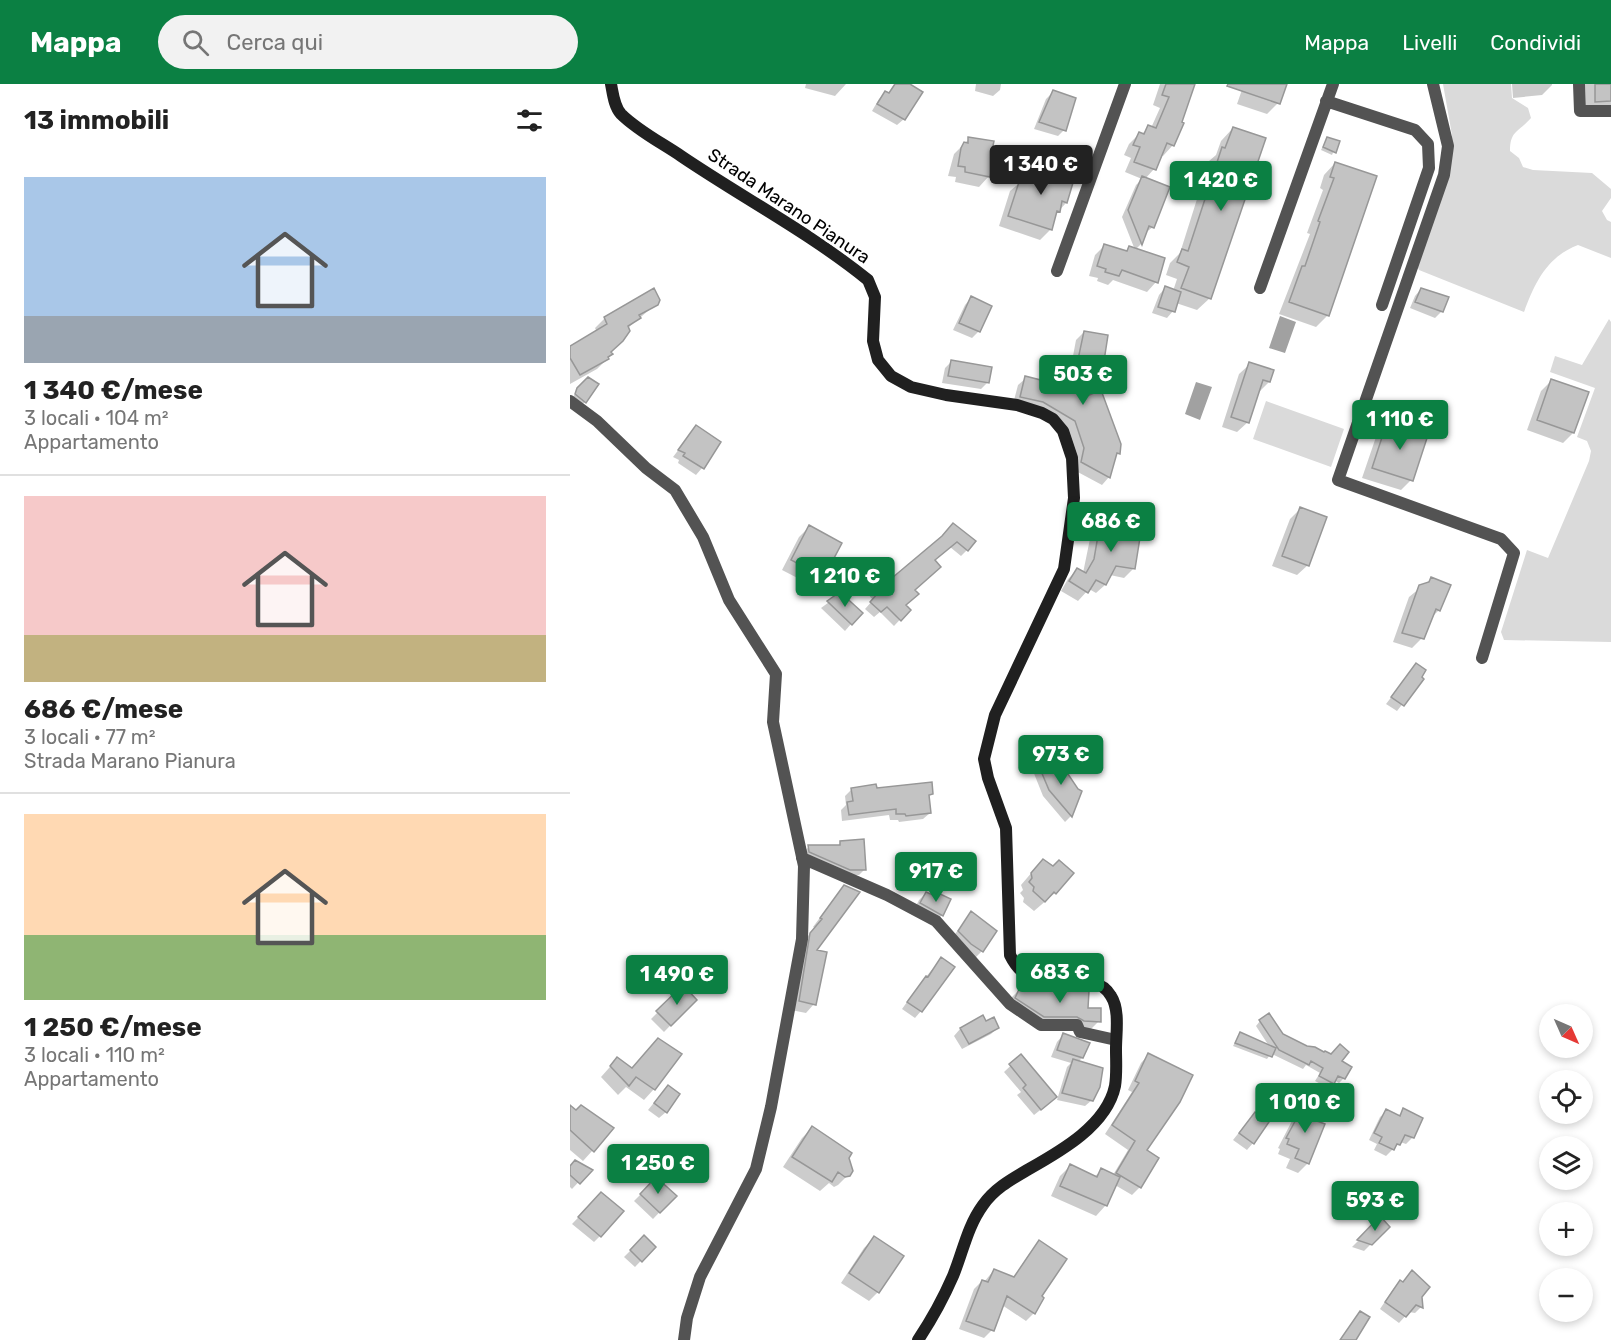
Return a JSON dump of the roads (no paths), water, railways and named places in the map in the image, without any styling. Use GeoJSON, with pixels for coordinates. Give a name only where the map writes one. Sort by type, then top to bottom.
{"type":"FeatureCollection","features":[{"type":"Feature","properties":{"kind":"street","name":"Strada Marano Pianura"},"geometry":{"type":"LineString","coordinates":[[611,84],[619,112],[631,122],[704,171],[773,213],[868,280],[874,297],[873,341],[878,360],[891,376],[911,387],[1017,405],[1053,419],[1063,431],[1072,458],[1074,498],[1064,569],[994,715],[984,759],[988,778],[1006,828],[1010,955],[1024,975],[1036,981],[1095,982],[1111,994],[1116,1008],[1115,1086],[1102,1112],[1081,1136],[1057,1153],[1000,1186],[982,1206],[963,1242],[954,1274],[935,1314],[918,1340]]}},
{"type":"Feature","properties":{"kind":"street"},"geometry":{"type":"LineString","coordinates":[[1057,271],[1125,84]]}},
{"type":"Feature","properties":{"kind":"street"},"geometry":{"type":"LineString","coordinates":[[1260,288],[1333,84]]}},
{"type":"Feature","properties":{"kind":"street"},"geometry":{"type":"LineString","coordinates":[[1433,84],[1448,146],[1444,175],[1338,480],[1501,539],[1509,546],[1514,553],[1482,658]]}},
{"type":"Feature","properties":{"kind":"street"},"geometry":{"type":"LineString","coordinates":[[1579,84],[1580,111],[1611,111]]}},
{"type":"Feature","properties":{"kind":"street"},"geometry":{"type":"LineString","coordinates":[[1326,101],[1415,130],[1428,144],[1429,168],[1382,305]]}},
{"type":"Feature","properties":{"kind":"street"},"geometry":{"type":"LineString","coordinates":[[570,401],[597,421],[646,468],[675,490],[703,537],[729,600],[776,674],[773,722],[804,866],[802,939],[771,1107],[759,1159],[700,1277],[687,1318],[684,1340]]}},
{"type":"Feature","properties":{"kind":"street"},"geometry":{"type":"LineString","coordinates":[[802,858],[887,895],[936,921],[1010,1004],[1041,1025],[1077,1025],[1080,1032],[1116,1040]]}}]}
